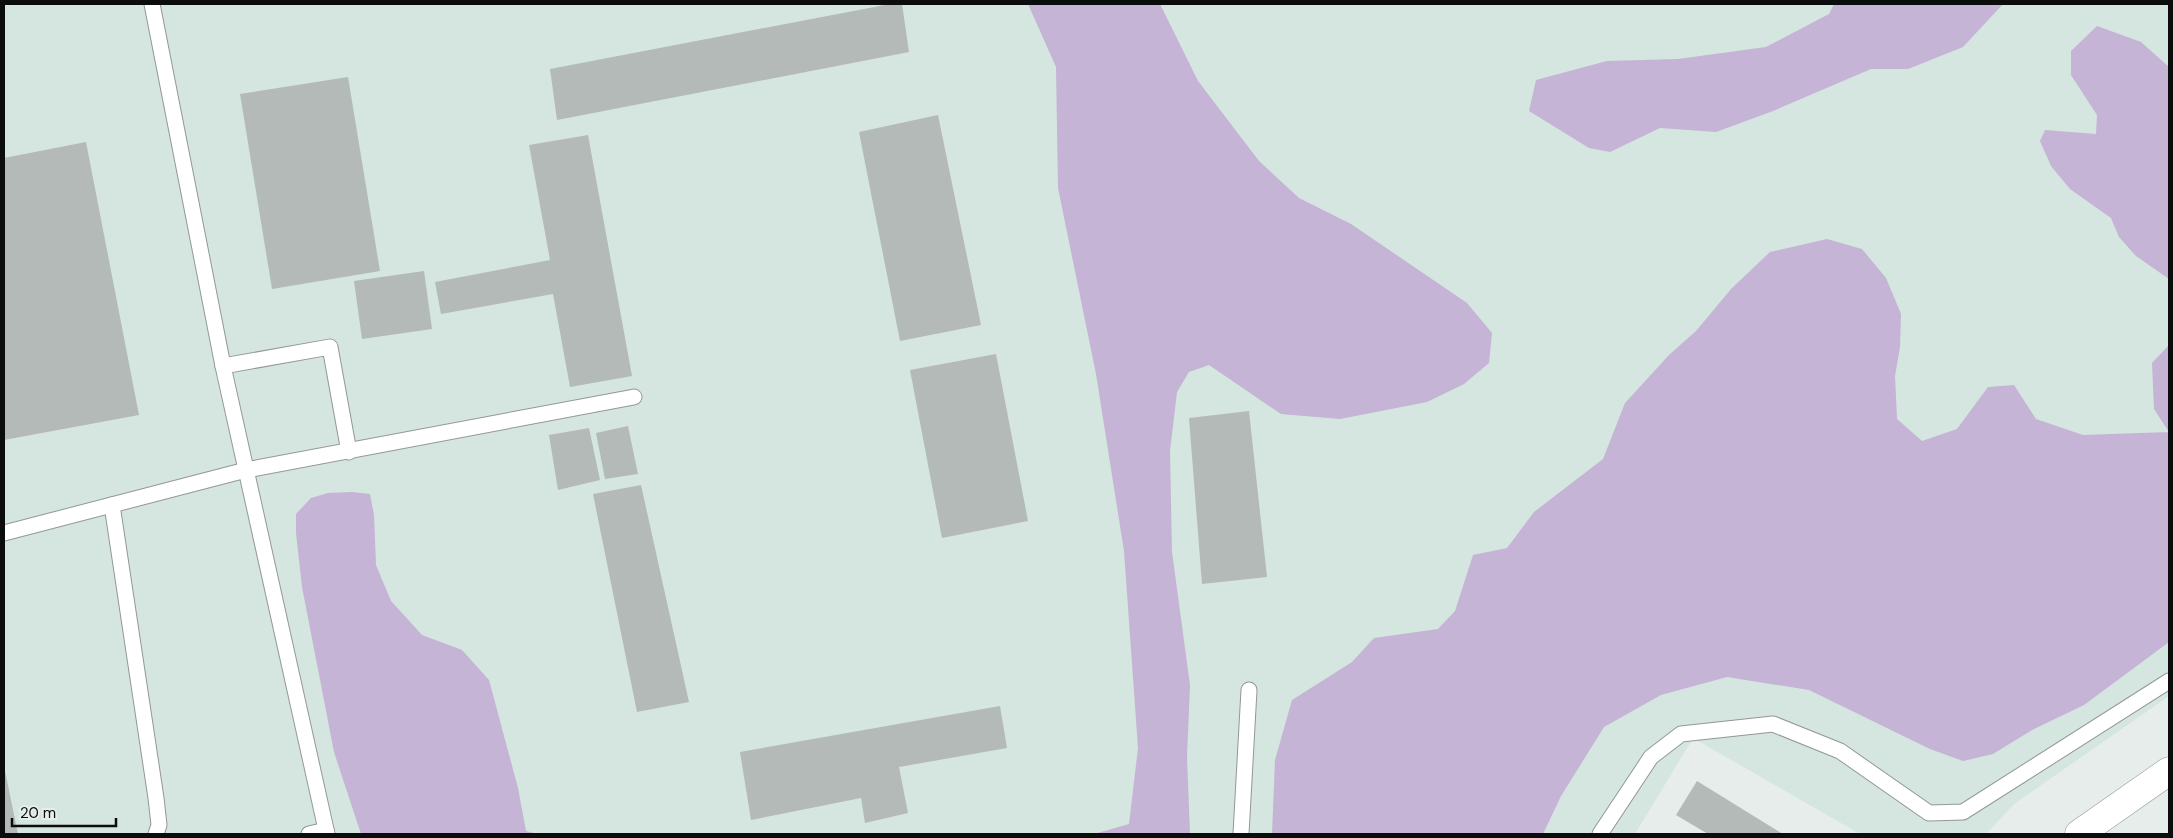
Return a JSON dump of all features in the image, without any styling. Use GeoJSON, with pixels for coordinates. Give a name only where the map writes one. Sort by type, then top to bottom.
{"type":"FeatureCollection","features":[{"type":"Feature","properties":{"kind":"street"},"geometry":{"type":"LineString","coordinates":[[2079,834],[2169,771]]}},
{"type":"Feature","properties":{"kind":"lane"},"geometry":{"type":"LineString","coordinates":[[152,4],[223,366],[327,832],[310,834]]}},
{"type":"Feature","properties":{"kind":"lane"},"geometry":{"type":"LineString","coordinates":[[223,366],[330,347],[349,452]]}},
{"type":"Feature","properties":{"kind":"lane"},"geometry":{"type":"LineString","coordinates":[[4,533],[246,470],[634,397]]}},
{"type":"Feature","properties":{"kind":"lane"},"geometry":{"type":"LineString","coordinates":[[112,505],[156,798],[159,825],[156,834]]}},
{"type":"Feature","properties":{"kind":"lane"},"geometry":{"type":"LineString","coordinates":[[1600,834],[1651,757],[1681,734],[1773,724],[1840,751],[1929,813],[1963,812],[2169,681]]}},
{"type":"Feature","properties":{"kind":"lane"},"geometry":{"type":"LineString","coordinates":[[1241,834],[1249,690]]}},
{"type":"Feature","properties":{"kind":"shaded area"},"geometry":{"type":"Polygon","coordinates":[[[4,4],[2169,4],[2169,696],[2014,804],[1986,834],[1860,834],[1693,738],[1635,834],[4,834],[4,4]]]}},
{"type":"Feature","properties":{"kind":"shaded area"},"geometry":{"type":"Polygon","coordinates":[[[1028,4],[1160,4],[1198,81],[1259,161],[1299,198],[1351,224],[1467,303],[1492,333],[1489,363],[1464,384],[1427,402],[1340,419],[1281,414],[1209,365],[1189,372],[1177,392],[1170,451],[1172,552],[1190,685],[1187,757],[1190,834],[1094,834],[1129,824],[1138,748],[1124,551],[1096,374],[1058,188],[1056,67],[1028,4]]]}},
{"type":"Feature","properties":{"kind":"shaded area"},"geometry":{"type":"Polygon","coordinates":[[[1834,4],[2003,4],[1963,47],[1908,69],[1871,69],[1773,111],[1716,132],[1660,128],[1610,152],[1589,148],[1529,111],[1536,80],[1607,61],[1678,59],[1766,47],[1829,14],[1834,4]]]}},
{"type":"Feature","properties":{"kind":"shaded area"},"geometry":{"type":"Polygon","coordinates":[[[2097,26],[2141,42],[2169,67],[2169,279],[2136,256],[2119,237],[2111,218],[2070,189],[2051,166],[2040,141],[2045,130],[2096,134],[2097,115],[2071,75],[2071,51],[2097,26]]]}},
{"type":"Feature","properties":{"kind":"shaded area"},"geometry":{"type":"Polygon","coordinates":[[[1827,239],[1862,249],[1886,278],[1901,314],[1900,347],[1895,376],[1897,419],[1922,441],[1957,429],[1988,387],[2014,385],[2036,419],[2083,435],[2169,432],[2169,642],[2084,705],[2032,730],[1993,754],[1963,761],[1930,749],[1809,690],[1727,677],[1661,695],[1604,727],[1561,796],[1543,834],[1272,834],[1275,760],[1292,700],[1352,662],[1374,638],[1438,629],[1455,611],[1473,555],[1507,548],[1534,512],[1603,459],[1625,403],[1669,355],[1696,331],[1731,289],[1770,252],[1827,239]]]}},
{"type":"Feature","properties":{"kind":"shaded area"},"geometry":{"type":"Polygon","coordinates":[[[2169,345],[2169,432],[2154,409],[2152,363],[2169,345]]]}},
{"type":"Feature","properties":{"kind":"shaded area"},"geometry":{"type":"Polygon","coordinates":[[[352,492],[370,494],[374,515],[376,565],[391,601],[422,635],[462,650],[489,680],[518,788],[526,831],[537,834],[361,834],[334,752],[302,587],[296,533],[296,514],[311,498],[328,493],[352,492]]]}},
{"type":"Feature","properties":{"kind":"building"},"geometry":{"type":"Polygon","coordinates":[[[890,4],[902,4],[909,52],[557,120],[550,69],[890,4]]]}},
{"type":"Feature","properties":{"kind":"building"},"geometry":{"type":"Polygon","coordinates":[[[348,77],[380,271],[272,289],[240,94],[348,77]]]}},
{"type":"Feature","properties":{"kind":"building"},"geometry":{"type":"Polygon","coordinates":[[[938,115],[981,325],[900,341],[859,132],[938,115]]]}},
{"type":"Feature","properties":{"kind":"building"},"geometry":{"type":"Polygon","coordinates":[[[588,135],[632,376],[570,387],[553,294],[441,314],[435,282],[550,260],[529,145],[588,135]]]}},
{"type":"Feature","properties":{"kind":"building"},"geometry":{"type":"Polygon","coordinates":[[[86,142],[139,415],[4,440],[4,158],[86,142]]]}},
{"type":"Feature","properties":{"kind":"building"},"geometry":{"type":"Polygon","coordinates":[[[424,271],[432,329],[362,339],[354,281],[424,271]]]}},
{"type":"Feature","properties":{"kind":"building"},"geometry":{"type":"Polygon","coordinates":[[[996,354],[1028,521],[942,538],[910,370],[996,354]]]}},
{"type":"Feature","properties":{"kind":"building"},"geometry":{"type":"Polygon","coordinates":[[[1249,411],[1267,577],[1202,584],[1189,418],[1249,411]]]}},
{"type":"Feature","properties":{"kind":"building"},"geometry":{"type":"Polygon","coordinates":[[[628,426],[638,474],[605,479],[596,433],[628,426]]]}},
{"type":"Feature","properties":{"kind":"building"},"geometry":{"type":"Polygon","coordinates":[[[589,428],[600,480],[558,490],[549,435],[589,428]]]}},
{"type":"Feature","properties":{"kind":"building"},"geometry":{"type":"Polygon","coordinates":[[[641,485],[689,702],[637,712],[593,494],[641,485]]]}},
{"type":"Feature","properties":{"kind":"building"},"geometry":{"type":"Polygon","coordinates":[[[1000,706],[1007,748],[899,767],[908,813],[865,823],[861,798],[751,820],[740,752],[1000,706]]]}},
{"type":"Feature","properties":{"kind":"building"},"geometry":{"type":"Polygon","coordinates":[[[5,771],[18,834],[4,834],[5,771]]]}},
{"type":"Feature","properties":{"kind":"building"},"geometry":{"type":"Polygon","coordinates":[[[1697,781],[1783,834],[1708,834],[1676,815],[1697,781]]]}}]}
